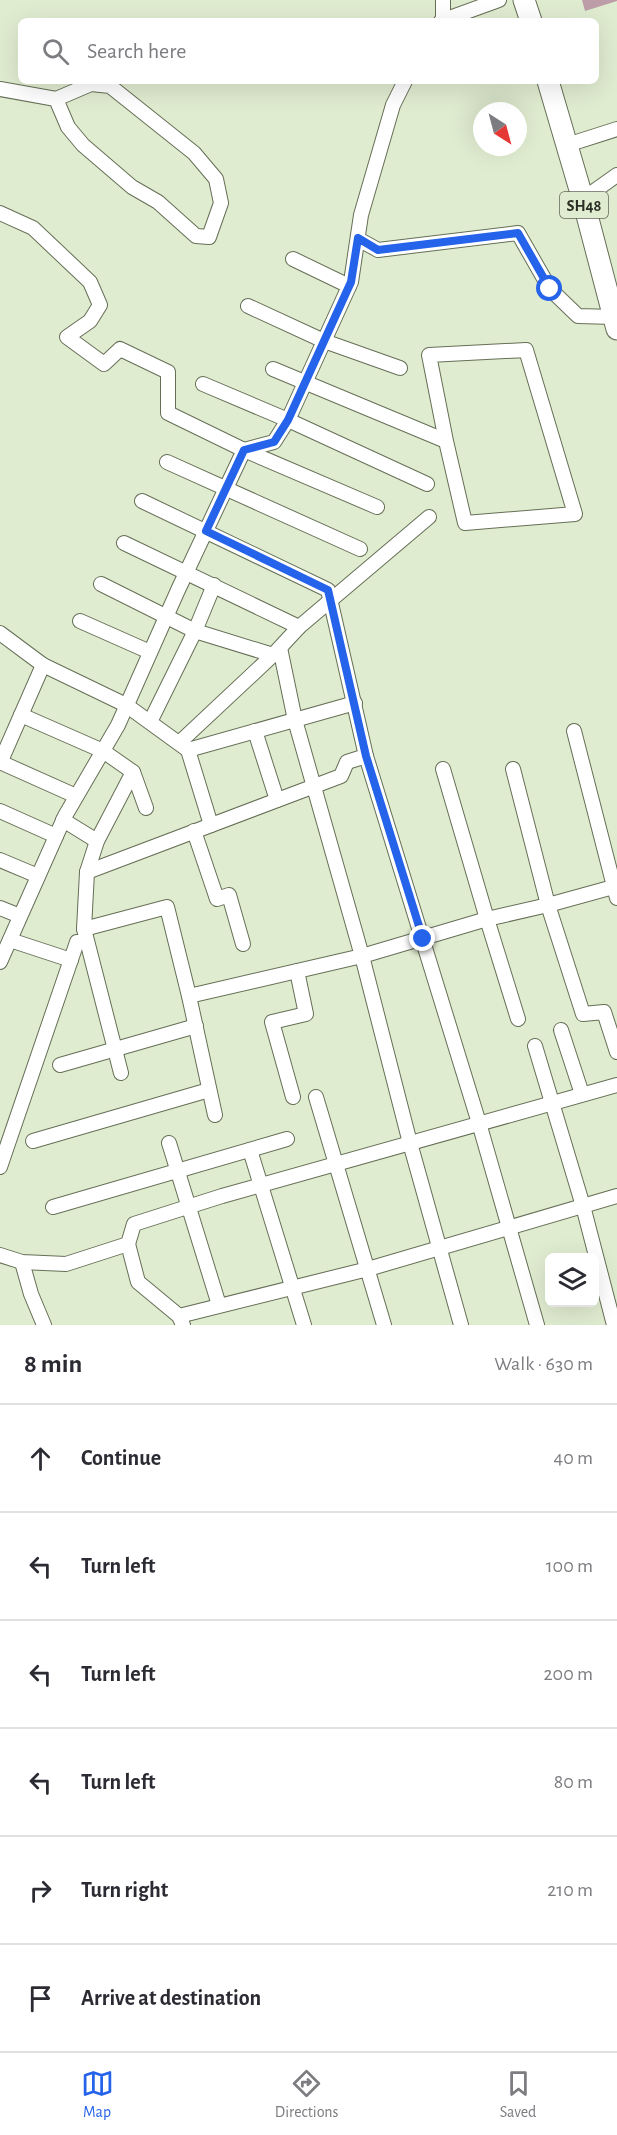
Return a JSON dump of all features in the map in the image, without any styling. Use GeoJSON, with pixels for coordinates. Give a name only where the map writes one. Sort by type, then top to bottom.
{"type":"FeatureCollection","features":[{"type":"Feature","properties":{"kind":"main road"},"geometry":{"type":"LineString","coordinates":[[524,0],[530,18]]}},
{"type":"Feature","properties":{"kind":"main road"},"geometry":{"type":"LineString","coordinates":[[538,0],[543,18]]}},
{"type":"Feature","properties":{"kind":"main road","name":"SH48"},"geometry":{"type":"LineString","coordinates":[[549,84],[593,192],[617,279]]}},
{"type":"Feature","properties":{"kind":"main road","name":"SH48"},"geometry":{"type":"LineString","coordinates":[[563,84],[573,142],[615,323]]}},
{"type":"Feature","properties":{"kind":"street"},"geometry":{"type":"LineString","coordinates":[[442,0],[442,18]]}},
{"type":"Feature","properties":{"kind":"street"},"geometry":{"type":"LineString","coordinates":[[448,18],[499,0]]}},
{"type":"Feature","properties":{"kind":"street"},"geometry":{"type":"LineString","coordinates":[[0,89],[56,99],[91,84],[110,86],[194,153],[216,179],[221,203],[208,237],[196,236],[158,202],[132,187],[83,145],[68,127],[56,99]]}},
{"type":"Feature","properties":{"kind":"street"},"geometry":{"type":"LineString","coordinates":[[1,959],[63,820],[103,751],[126,705],[244,450],[274,442],[288,420],[349,286],[362,215],[393,105],[404,84]]}},
{"type":"Feature","properties":{"kind":"street"},"geometry":{"type":"LineString","coordinates":[[573,142],[617,129]]}},
{"type":"Feature","properties":{"kind":"street"},"geometry":{"type":"LineString","coordinates":[[593,192],[617,175]]}},
{"type":"Feature","properties":{"kind":"street"},"geometry":{"type":"LineString","coordinates":[[0,213],[33,228],[90,282],[100,304],[90,321],[67,337],[104,364],[120,349],[168,372],[168,413],[244,450],[377,507]]}},
{"type":"Feature","properties":{"kind":"street"},"geometry":{"type":"LineString","coordinates":[[358,238],[378,250],[518,233],[550,289],[578,316],[615,323]]}},
{"type":"Feature","properties":{"kind":"street"},"geometry":{"type":"LineString","coordinates":[[293,259],[349,286]]}},
{"type":"Feature","properties":{"kind":"street"},"geometry":{"type":"LineString","coordinates":[[248,306],[324,340],[400,368]]}},
{"type":"Feature","properties":{"kind":"street"},"geometry":{"type":"LineString","coordinates":[[526,350],[575,514],[465,523],[446,441],[429,355],[526,350]]}},
{"type":"Feature","properties":{"kind":"street"},"geometry":{"type":"LineString","coordinates":[[273,369],[446,441]]}},
{"type":"Feature","properties":{"kind":"street"},"geometry":{"type":"LineString","coordinates":[[203,384],[427,484]]}},
{"type":"Feature","properties":{"kind":"street"},"geometry":{"type":"LineString","coordinates":[[167,462],[360,549]]}},
{"type":"Feature","properties":{"kind":"street"},"geometry":{"type":"LineString","coordinates":[[142,501],[328,590],[366,756],[479,1124],[537,1325]]}},
{"type":"Feature","properties":{"kind":"street"},"geometry":{"type":"LineString","coordinates":[[183,747],[299,627],[429,517]]}},
{"type":"Feature","properties":{"kind":"street"},"geometry":{"type":"LineString","coordinates":[[124,543],[299,627]]}},
{"type":"Feature","properties":{"kind":"street"},"geometry":{"type":"LineString","coordinates":[[101,584],[195,631],[277,652]]}},
{"type":"Feature","properties":{"kind":"street"},"geometry":{"type":"LineString","coordinates":[[150,722],[195,631],[214,585]]}},
{"type":"Feature","properties":{"kind":"street"},"geometry":{"type":"LineString","coordinates":[[80,621],[150,652]]}},
{"type":"Feature","properties":{"kind":"street"},"geometry":{"type":"LineString","coordinates":[[0,633],[42,665],[126,705],[183,747],[211,825]]}},
{"type":"Feature","properties":{"kind":"street"},"geometry":{"type":"LineString","coordinates":[[277,652],[362,956],[410,1143],[461,1325]]}},
{"type":"Feature","properties":{"kind":"street"},"geometry":{"type":"LineString","coordinates":[[42,665],[0,762],[76,796]]}},
{"type":"Feature","properties":{"kind":"street"},"geometry":{"type":"LineString","coordinates":[[183,747],[255,731],[355,703]]}},
{"type":"Feature","properties":{"kind":"street"},"geometry":{"type":"LineString","coordinates":[[21,715],[103,751],[133,772],[146,808]]}},
{"type":"Feature","properties":{"kind":"street"},"geometry":{"type":"LineString","coordinates":[[255,731],[277,800]]}},
{"type":"Feature","properties":{"kind":"street"},"geometry":{"type":"LineString","coordinates":[[189,996],[362,956],[487,919],[616,890],[574,731]]}},
{"type":"Feature","properties":{"kind":"street"},"geometry":{"type":"LineString","coordinates":[[87,872],[341,776],[347,762],[366,756]]}},
{"type":"Feature","properties":{"kind":"street"},"geometry":{"type":"LineString","coordinates":[[443,769],[518,1019]]}},
{"type":"Feature","properties":{"kind":"street"},"geometry":{"type":"LineString","coordinates":[[513,769],[548,905],[583,1014],[604,1012],[617,1052]]}},
{"type":"Feature","properties":{"kind":"street"},"geometry":{"type":"LineString","coordinates":[[121,1073],[86,935],[87,872],[97,841],[133,772]]}},
{"type":"Feature","properties":{"kind":"street"},"geometry":{"type":"LineString","coordinates":[[0,811],[56,836]]}},
{"type":"Feature","properties":{"kind":"street"},"geometry":{"type":"LineString","coordinates":[[63,820],[97,841]]}},
{"type":"Feature","properties":{"kind":"street"},"geometry":{"type":"LineString","coordinates":[[194,831],[217,899],[229,895],[243,944]]}},
{"type":"Feature","properties":{"kind":"street"},"geometry":{"type":"LineString","coordinates":[[0,860],[38,876]]}},
{"type":"Feature","properties":{"kind":"street"},"geometry":{"type":"LineString","coordinates":[[0,1167],[77,942],[86,935],[167,907],[215,1115]]}},
{"type":"Feature","properties":{"kind":"street"},"geometry":{"type":"LineString","coordinates":[[0,908],[20,916]]}},
{"type":"Feature","properties":{"kind":"street"},"geometry":{"type":"LineString","coordinates":[[10,940],[70,960]]}},
{"type":"Feature","properties":{"kind":"street"},"geometry":{"type":"LineString","coordinates":[[293,1097],[272,1022],[306,1014],[297,971]]}},
{"type":"Feature","properties":{"kind":"street"},"geometry":{"type":"LineString","coordinates":[[60,1065],[196,1026]]}},
{"type":"Feature","properties":{"kind":"street"},"geometry":{"type":"LineString","coordinates":[[561,1030],[582,1094]]}},
{"type":"Feature","properties":{"kind":"street"},"geometry":{"type":"LineString","coordinates":[[535,1046],[583,1206],[614,1325]]}},
{"type":"Feature","properties":{"kind":"street"},"geometry":{"type":"LineString","coordinates":[[617,1085],[188,1206],[134,1224],[128,1244],[138,1282],[181,1320],[219,1305],[368,1269],[617,1196]]}},
{"type":"Feature","properties":{"kind":"street"},"geometry":{"type":"LineString","coordinates":[[33,1141],[209,1090]]}},
{"type":"Feature","properties":{"kind":"street"},"geometry":{"type":"LineString","coordinates":[[316,1097],[384,1325]]}},
{"type":"Feature","properties":{"kind":"street"},"geometry":{"type":"LineString","coordinates":[[53,1207],[287,1139]]}},
{"type":"Feature","properties":{"kind":"street"},"geometry":{"type":"LineString","coordinates":[[169,1143],[219,1305]]}},
{"type":"Feature","properties":{"kind":"street"},"geometry":{"type":"LineString","coordinates":[[250,1150],[304,1325]]}},
{"type":"Feature","properties":{"kind":"street"},"geometry":{"type":"LineString","coordinates":[[0,1255],[22,1262],[66,1264],[128,1244]]}},
{"type":"Feature","properties":{"kind":"street"},"geometry":{"type":"LineString","coordinates":[[22,1262],[31,1294],[44,1325]]}},
{"type":"Feature","properties":{"kind":"building"},"geometry":{"type":"Polygon","coordinates":[[[582,0],[617,0],[617,1],[585,11],[582,0]]]}},
{"type":"Feature","properties":{"kind":"route"},"geometry":{"type":"LineString","coordinates":[[423,939],[366,756],[328,590],[206,531],[244,450],[274,442],[288,420],[351,282],[358,238],[378,250],[518,233],[550,289]]}}]}
